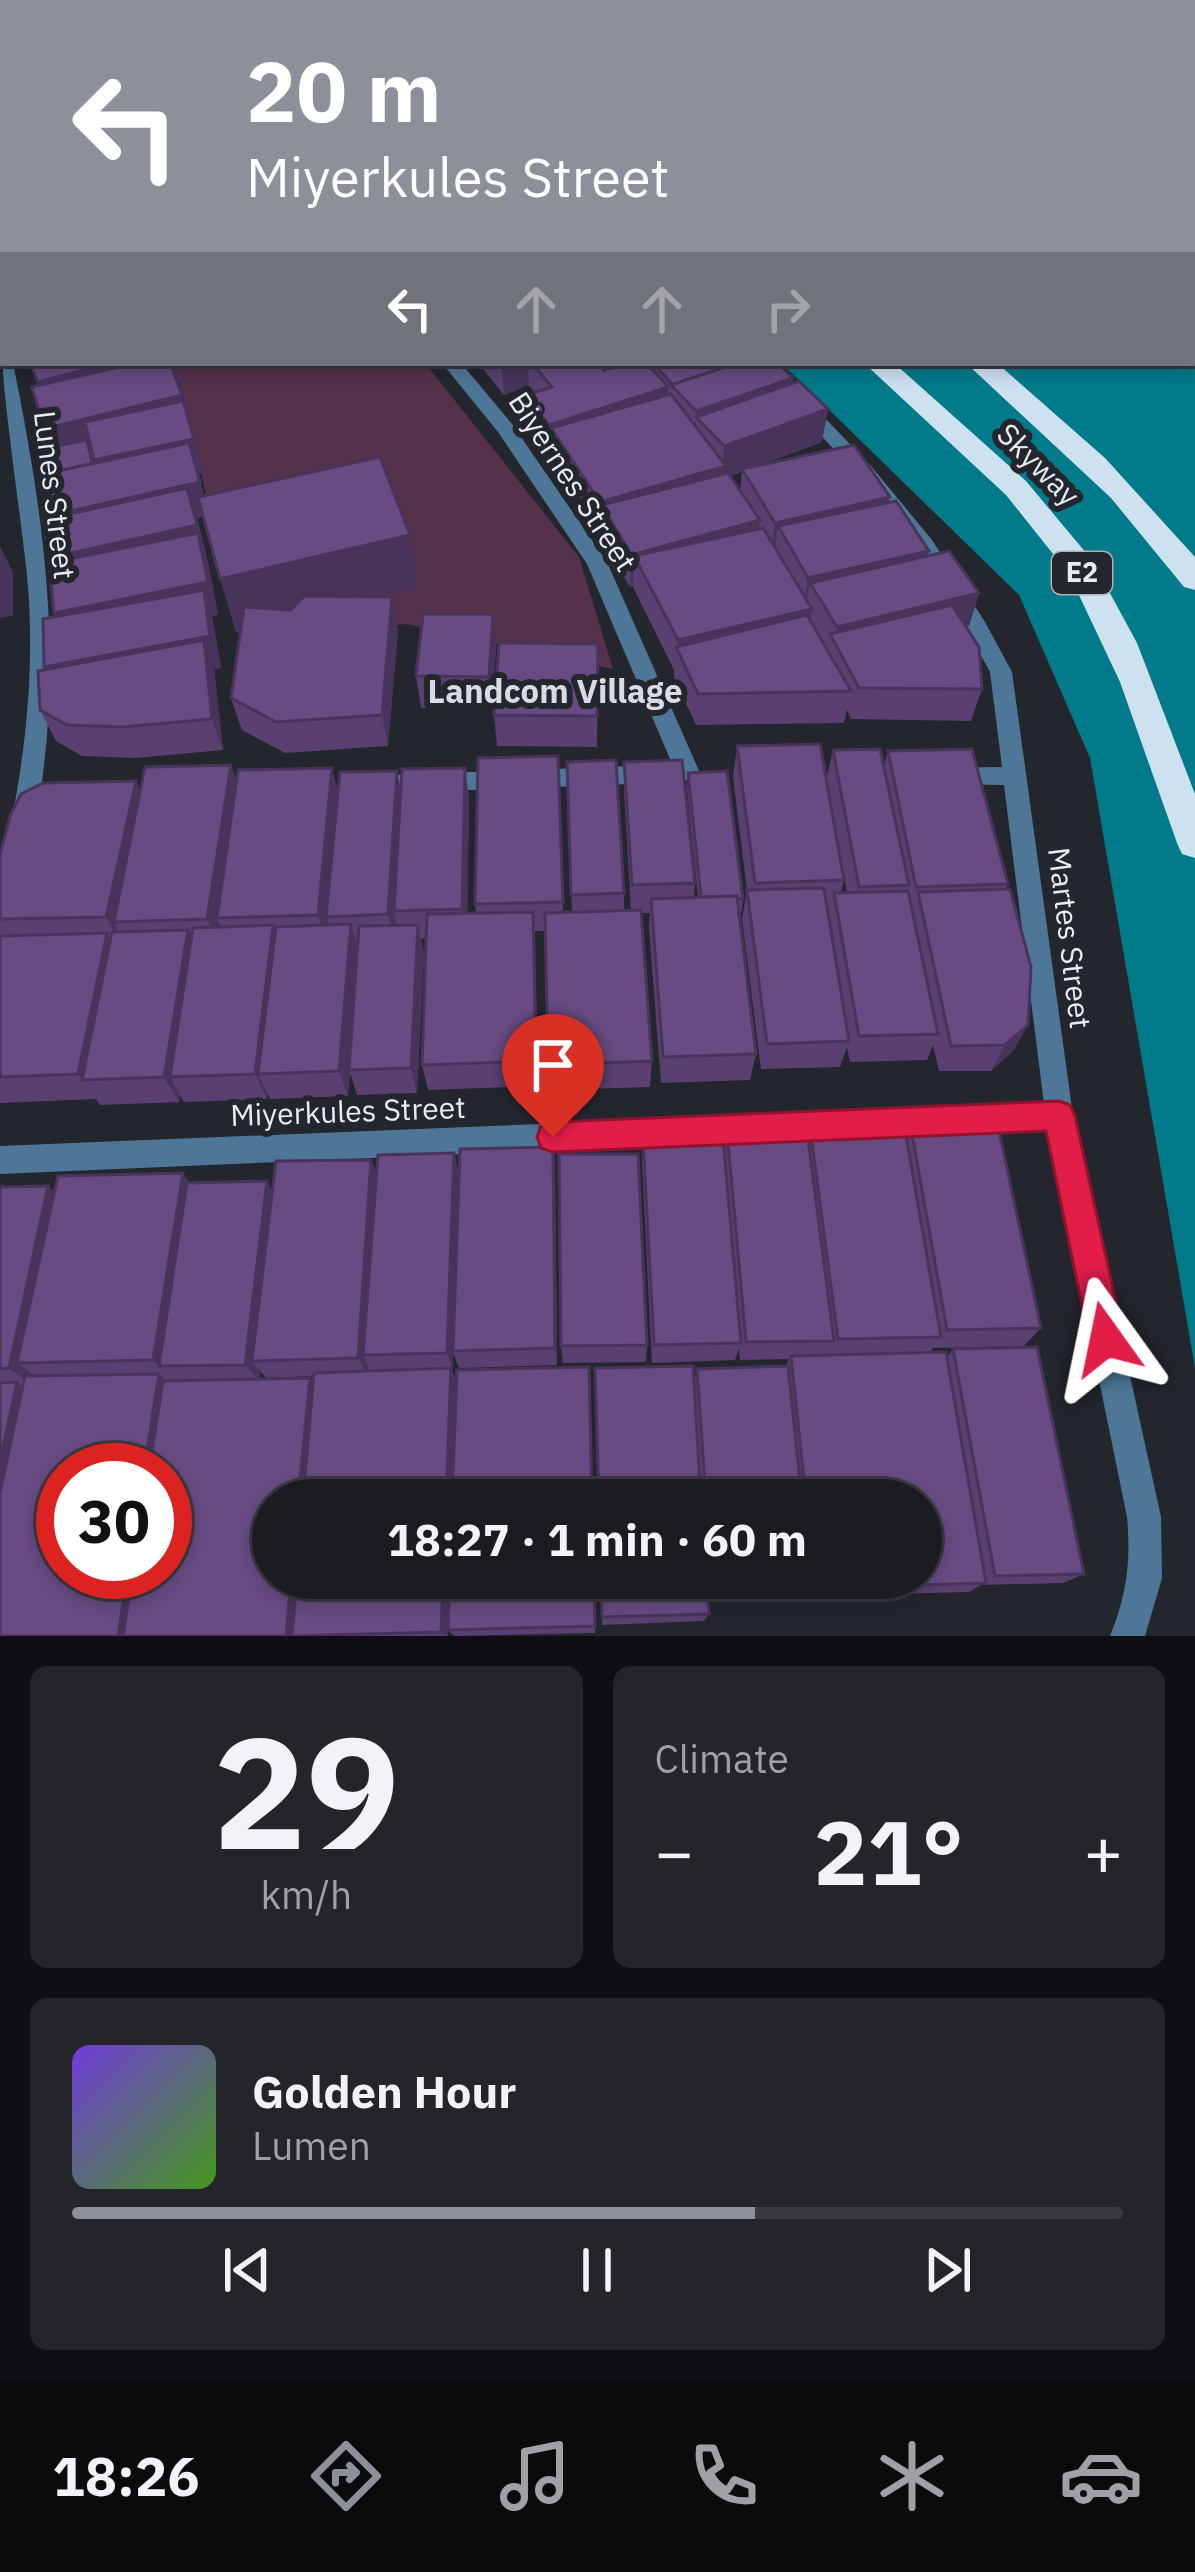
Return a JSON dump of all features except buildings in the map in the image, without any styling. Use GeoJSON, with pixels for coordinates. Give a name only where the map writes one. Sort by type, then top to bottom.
{"type":"FeatureCollection","features":[{"type":"Feature","properties":{"kind":"highway","name":"Skyway"},"geometry":{"type":"LineString","coordinates":[[881,366],[1019,491],[1058,536],[1100,602],[1195,843]]}},
{"type":"Feature","properties":{"kind":"highway","name":"Skyway"},"geometry":{"type":"LineString","coordinates":[[983,366],[1092,460],[1195,579]]}},
{"type":"Feature","properties":{"kind":"street","name":"Lunes Street"},"geometry":{"type":"LineString","coordinates":[[4,366],[32,538],[42,688],[41,797],[20,838]]}},
{"type":"Feature","properties":{"kind":"street","name":"Biyernes Street"},"geometry":{"type":"LineString","coordinates":[[335,786],[700,773],[597,562],[505,428],[453,366]]}},
{"type":"Feature","properties":{"kind":"street","name":"Martes Street"},"geometry":{"type":"LineString","coordinates":[[765,366],[853,453],[932,550],[969,605],[1001,672],[1059,1116],[1144,1516],[1148,1562],[1144,1598],[1127,1636]]}},
{"type":"Feature","properties":{"kind":"street"},"geometry":{"type":"LineString","coordinates":[[922,775],[1015,776]]}},
{"type":"Feature","properties":{"kind":"street","name":"Miyerkules Street"},"geometry":{"type":"LineString","coordinates":[[0,1160],[1059,1116]]}},
{"type":"Feature","properties":{"kind":"shaded area"},"geometry":{"type":"Polygon","coordinates":[[[176,366],[427,366],[579,557],[613,669],[406,624],[241,642],[176,366]]]}},
{"type":"Feature","properties":{"kind":"water"},"geometry":{"type":"Polygon","coordinates":[[[784,366],[1195,366],[1195,1368],[1090,758],[1019,595],[784,366]]]}},
{"type":"Feature","properties":{"kind":"district","name":"Landcom Village"},"geometry":{"type":"Point","coordinates":[555,691]}},
{"type":"Feature","properties":{"kind":"route"},"geometry":{"type":"LineString","coordinates":[[553,1137],[1059,1116],[1106,1339]]}}]}
